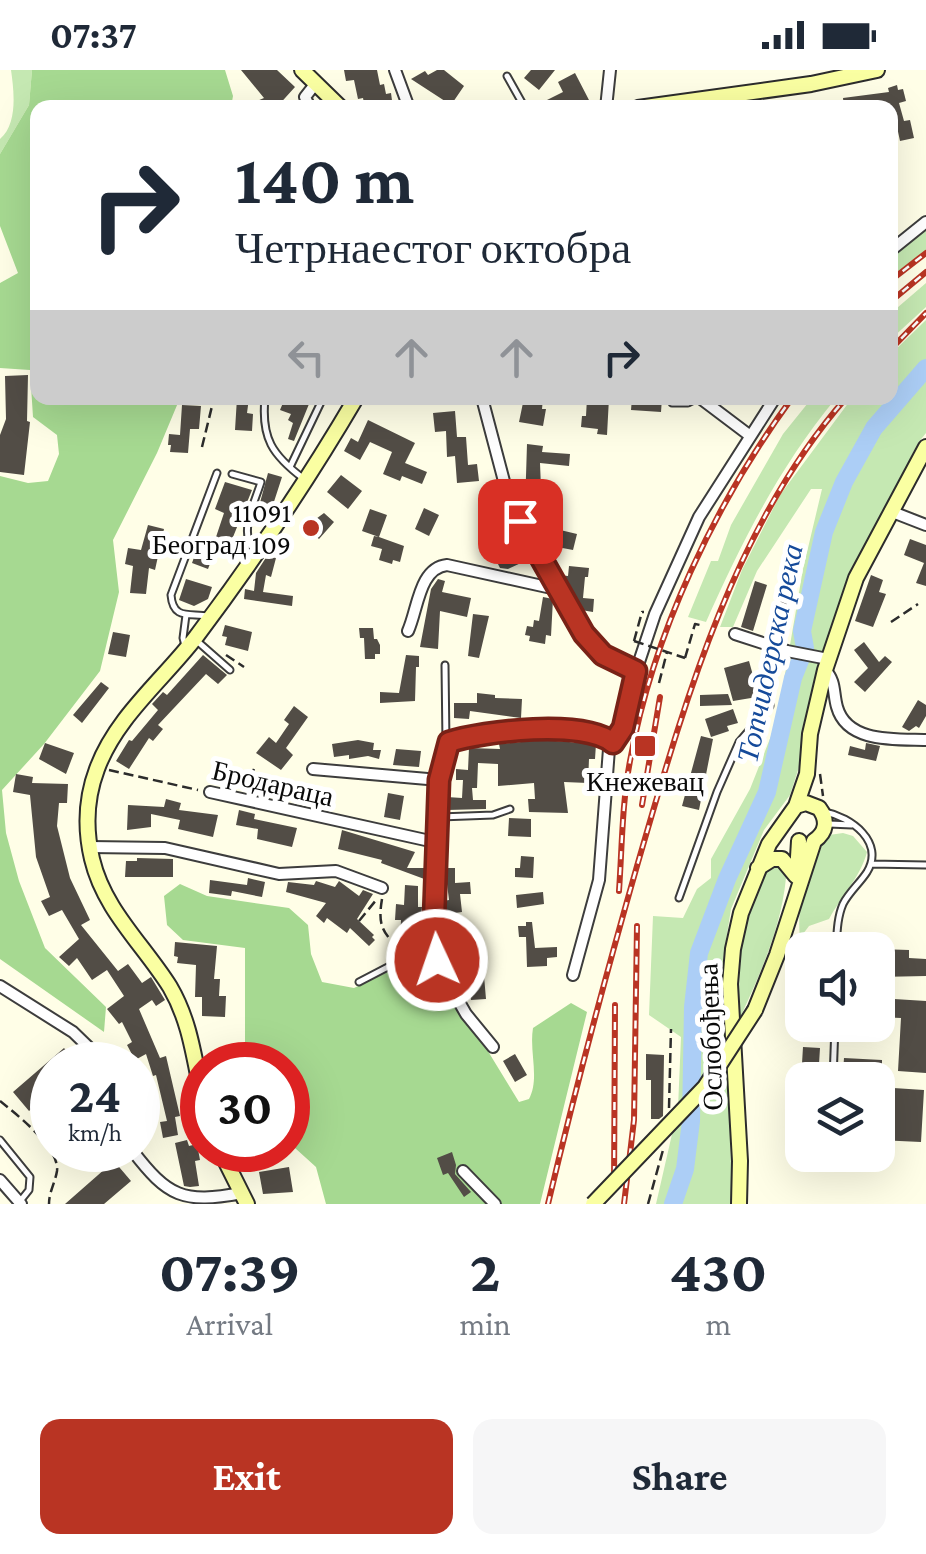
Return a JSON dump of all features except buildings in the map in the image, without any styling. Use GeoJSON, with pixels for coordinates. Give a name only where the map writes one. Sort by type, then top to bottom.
{"type":"FeatureCollection","features":[{"type":"Feature","properties":{"kind":"main road"},"geometry":{"type":"LineString","coordinates":[[302,70],[333,100]]}},
{"type":"Feature","properties":{"kind":"main road"},"geometry":{"type":"LineString","coordinates":[[693,100],[877,70]]}},
{"type":"Feature","properties":{"kind":"main road"},"geometry":{"type":"LineString","coordinates":[[192,1042],[181,1009],[109,903],[96,873],[88,807],[97,767],[122,724],[211,616],[352,405]]}},
{"type":"Feature","properties":{"kind":"main road"},"geometry":{"type":"LineString","coordinates":[[766,852],[822,834],[824,814],[813,773],[810,734],[823,662],[856,578],[926,447]]}},
{"type":"Feature","properties":{"kind":"main road"},"geometry":{"type":"LineString","coordinates":[[813,773],[796,806],[824,814]]}},
{"type":"Feature","properties":{"kind":"main road","name":"Ослобођења"},"geometry":{"type":"LineString","coordinates":[[740,1204],[730,984],[732,949],[758,868],[796,806]]}},
{"type":"Feature","properties":{"kind":"main road"},"geometry":{"type":"LineString","coordinates":[[593,1204],[679,1116],[726,1058],[768,980],[797,883],[802,840],[786,820]]}},
{"type":"Feature","properties":{"kind":"main road"},"geometry":{"type":"LineString","coordinates":[[758,868],[778,858],[789,863],[797,883]]}},
{"type":"Feature","properties":{"kind":"main road"},"geometry":{"type":"LineString","coordinates":[[231,1172],[245,1199]]}},
{"type":"Feature","properties":{"kind":"street"},"geometry":{"type":"LineString","coordinates":[[395,70],[406,100]]}},
{"type":"Feature","properties":{"kind":"street"},"geometry":{"type":"LineString","coordinates":[[607,100],[610,70]]}},
{"type":"Feature","properties":{"kind":"street"},"geometry":{"type":"LineString","coordinates":[[306,100],[316,83]]}},
{"type":"Feature","properties":{"kind":"street"},"geometry":{"type":"LineString","coordinates":[[898,245],[926,222]]}},
{"type":"Feature","properties":{"kind":"street"},"geometry":{"type":"LineString","coordinates":[[484,405],[505,486],[556,589],[593,646],[610,660],[636,671]]}},
{"type":"Feature","properties":{"kind":"street"},"geometry":{"type":"LineString","coordinates":[[708,405],[749,435]]}},
{"type":"Feature","properties":{"kind":"street"},"geometry":{"type":"LineString","coordinates":[[573,975],[599,880],[609,751],[623,728],[636,671],[675,566],[699,517],[770,405]]}},
{"type":"Feature","properties":{"kind":"street"},"geometry":{"type":"LineString","coordinates":[[890,511],[926,525]]}},
{"type":"Feature","properties":{"kind":"street"},"geometry":{"type":"LineString","coordinates":[[408,630],[428,573],[437,566],[556,589]]}},
{"type":"Feature","properties":{"kind":"street"},"geometry":{"type":"LineString","coordinates":[[736,634],[823,662],[831,676],[837,708],[848,727],[866,734],[926,740]]}},
{"type":"Feature","properties":{"kind":"street"},"geometry":{"type":"LineString","coordinates":[[493,1047],[466,1014],[433,947],[439,780],[446,746],[452,740],[556,730],[599,735],[613,743]]}},
{"type":"Feature","properties":{"kind":"street"},"geometry":{"type":"LineString","coordinates":[[312,769],[439,780]]}},
{"type":"Feature","properties":{"kind":"street","name":"Бродараца"},"geometry":{"type":"LineString","coordinates":[[210,792],[439,843]]}},
{"type":"Feature","properties":{"kind":"street"},"geometry":{"type":"LineString","coordinates":[[90,847],[165,848],[279,874],[336,871],[382,893]]}},
{"type":"Feature","properties":{"kind":"street"},"geometry":{"type":"LineString","coordinates":[[409,956],[433,947]]}},
{"type":"Feature","properties":{"kind":"street"},"geometry":{"type":"LineString","coordinates":[[0,986],[84,1042]]}},
{"type":"Feature","properties":{"kind":"street"},"geometry":{"type":"LineString","coordinates":[[463,1171],[495,1204]]}},
{"type":"Feature","properties":{"kind":"street"},"geometry":{"type":"LineString","coordinates":[[152,1172],[175,1197],[185,1202],[245,1199]]}},
{"type":"Feature","properties":{"kind":"street"},"geometry":{"type":"LineString","coordinates":[[0,1180],[20,1203]]}},
{"type":"Feature","properties":{"kind":"lane"},"geometry":{"type":"LineString","coordinates":[[507,76],[521,100]]}},
{"type":"Feature","properties":{"kind":"lane"},"geometry":{"type":"LineString","coordinates":[[265,405],[266,434],[273,450],[304,479]]}},
{"type":"Feature","properties":{"kind":"lane"},"geometry":{"type":"LineString","coordinates":[[290,467],[320,405]]}},
{"type":"Feature","properties":{"kind":"lane"},"geometry":{"type":"LineString","coordinates":[[211,616],[186,615],[173,609],[171,595],[217,474]]}},
{"type":"Feature","properties":{"kind":"lane"},"geometry":{"type":"LineString","coordinates":[[232,474],[261,482],[247,530],[248,544],[256,551]]}},
{"type":"Feature","properties":{"kind":"lane"},"geometry":{"type":"LineString","coordinates":[[186,615],[182,638],[230,670]]}},
{"type":"Feature","properties":{"kind":"lane"},"geometry":{"type":"LineString","coordinates":[[679,898],[738,742],[770,706],[769,675],[782,649]]}},
{"type":"Feature","properties":{"kind":"lane"},"geometry":{"type":"LineString","coordinates":[[445,665],[446,746]]}},
{"type":"Feature","properties":{"kind":"lane"},"geometry":{"type":"LineString","coordinates":[[440,816],[492,814],[510,809]]}},
{"type":"Feature","properties":{"kind":"lane"},"geometry":{"type":"LineString","coordinates":[[824,814],[855,826],[869,842],[870,864],[842,908],[839,932]]}},
{"type":"Feature","properties":{"kind":"lane"},"geometry":{"type":"LineString","coordinates":[[824,814],[855,826]]}},
{"type":"Feature","properties":{"kind":"lane"},"geometry":{"type":"LineString","coordinates":[[870,864],[926,865]]}},
{"type":"Feature","properties":{"kind":"lane"},"geometry":{"type":"LineString","coordinates":[[359,982],[409,956]]}},
{"type":"Feature","properties":{"kind":"lane"},"geometry":{"type":"LineString","coordinates":[[0,1140],[30,1176],[29,1190],[20,1203]]}},
{"type":"Feature","properties":{"kind":"path"},"geometry":{"type":"LineString","coordinates":[[202,447],[212,405]]}},
{"type":"Feature","properties":{"kind":"path"},"geometry":{"type":"LineString","coordinates":[[891,622],[918,604]]}},
{"type":"Feature","properties":{"kind":"path"},"geometry":{"type":"LineString","coordinates":[[642,612],[634,642],[685,658],[695,624],[700,624]]}},
{"type":"Feature","properties":{"kind":"path"},"geometry":{"type":"LineString","coordinates":[[659,682],[667,652]]}},
{"type":"Feature","properties":{"kind":"path","name":"Бродараца"},"geometry":{"type":"LineString","coordinates":[[97,767],[210,792]]}},
{"type":"Feature","properties":{"kind":"path"},"geometry":{"type":"LineString","coordinates":[[241,799],[254,769]]}},
{"type":"Feature","properties":{"kind":"path"},"geometry":{"type":"LineString","coordinates":[[813,773],[824,814]]}},
{"type":"Feature","properties":{"kind":"path"},"geometry":{"type":"LineString","coordinates":[[359,921],[382,893]]}},
{"type":"Feature","properties":{"kind":"path"},"geometry":{"type":"LineString","coordinates":[[382,893],[380,924],[392,942]]}},
{"type":"Feature","properties":{"kind":"path"},"geometry":{"type":"LineString","coordinates":[[0,1101],[48,1147],[56,1162],[58,1170],[49,1204]]}},
{"type":"Feature","properties":{"kind":"green space"},"geometry":{"type":"Polygon","coordinates":[[[11,70],[32,70],[29,105],[0,154],[0,139],[12,116],[11,70]]]}},
{"type":"Feature","properties":{"kind":"green space"},"geometry":{"type":"Polygon","coordinates":[[[32,70],[225,70],[233,96],[232,100],[30,100],[30,370],[0,368],[0,283],[18,273],[0,226],[0,154],[29,105],[32,70]]]}},
{"type":"Feature","properties":{"kind":"green space"},"geometry":{"type":"Polygon","coordinates":[[[926,228],[926,256],[898,276],[898,250],[926,228]]]}},
{"type":"Feature","properties":{"kind":"green space"},"geometry":{"type":"Polygon","coordinates":[[[926,283],[926,307],[898,333],[898,307],[926,283]]]}},
{"type":"Feature","properties":{"kind":"green space"},"geometry":{"type":"Polygon","coordinates":[[[926,320],[926,361],[898,392],[898,347],[926,320]]]}},
{"type":"Feature","properties":{"kind":"green space"},"geometry":{"type":"Polygon","coordinates":[[[926,370],[926,433],[845,587],[818,670],[790,795],[764,830],[731,909],[719,985],[729,1087],[732,1204],[656,1204],[678,1108],[681,1037],[649,1015],[653,916],[683,918],[697,889],[711,878],[711,859],[750,789],[777,721],[803,569],[822,489],[811,489],[757,571],[733,627],[720,627],[742,570],[780,495],[847,405],[887,405],[862,440],[831,498],[805,596],[812,593],[827,525],[855,461],[893,405],[898,405],[898,399],[926,370]]]}},
{"type":"Feature","properties":{"kind":"green space"},"geometry":{"type":"Polygon","coordinates":[[[32,405],[177,405],[113,540],[119,592],[100,671],[44,744],[2,790],[6,833],[19,881],[45,948],[106,1007],[104,1032],[0,959],[0,476],[28,483],[48,481],[59,454],[57,435],[33,417],[32,405]]]}},
{"type":"Feature","properties":{"kind":"green space"},"geometry":{"type":"Polygon","coordinates":[[[806,405],[831,405],[797,450],[764,505],[706,622],[688,617],[711,561],[718,561],[731,525],[783,434],[806,405]]]}},
{"type":"Feature","properties":{"kind":"green space"},"geometry":{"type":"Polygon","coordinates":[[[829,835],[853,836],[867,852],[856,878],[829,919],[800,932],[802,897],[810,871],[829,835]]]}},
{"type":"Feature","properties":{"kind":"green space"},"geometry":{"type":"Polygon","coordinates":[[[777,865],[786,878],[779,915],[739,1020],[740,959],[747,911],[764,874],[777,865]]]}},
{"type":"Feature","properties":{"kind":"green space"},"geometry":{"type":"Polygon","coordinates":[[[180,884],[207,896],[289,908],[308,925],[311,954],[322,982],[354,988],[428,953],[519,1102],[529,1099],[532,1091],[533,1028],[571,1003],[587,1012],[540,1204],[326,1204],[316,1167],[310,1162],[310,1042],[245,1042],[245,948],[183,940],[167,925],[164,896],[180,884]]]}},
{"type":"Feature","properties":{"kind":"waterway","name":"Топчидерска река"},"geometry":{"type":"LineString","coordinates":[[898,400],[926,368]]}},
{"type":"Feature","properties":{"kind":"waterway","name":"Топчидерска река"},"geometry":{"type":"LineString","coordinates":[[673,1204],[685,1169],[691,1121],[693,1007],[699,953],[767,792],[793,678],[805,648],[802,631],[824,532],[844,482],[874,428],[894,405]]}},
{"type":"Feature","properties":{"kind":"railway"},"geometry":{"type":"LineString","coordinates":[[898,275],[926,253]]}},
{"type":"Feature","properties":{"kind":"railway"},"geometry":{"type":"LineString","coordinates":[[898,295],[926,272]]}},
{"type":"Feature","properties":{"kind":"railway"},"geometry":{"type":"LineString","coordinates":[[898,342],[926,313]]}},
{"type":"Feature","properties":{"kind":"railway"},"geometry":{"type":"LineString","coordinates":[[619,891],[627,777],[654,665],[713,525],[787,405]]}},
{"type":"Feature","properties":{"kind":"railway"},"geometry":{"type":"LineString","coordinates":[[548,1204],[625,908],[694,681],[743,560],[772,503],[841,405]]}},
{"type":"Feature","properties":{"kind":"railway"},"geometry":{"type":"LineString","coordinates":[[642,805],[660,697]]}},
{"type":"Feature","properties":{"kind":"railway"},"geometry":{"type":"LineString","coordinates":[[624,1204],[634,1120],[637,926]]}},
{"type":"Feature","properties":{"kind":"railway"},"geometry":{"type":"LineString","coordinates":[[614,1190],[615,1005]]}},
{"type":"Feature","properties":{"kind":"place","name":"11091 Београд 109"},"geometry":{"type":"Point","coordinates":[311,528]}},
{"type":"Feature","properties":{"kind":"place","name":"Кнежевац"},"geometry":{"type":"Point","coordinates":[645,746]}},
{"type":"Feature","properties":{"kind":"route"},"geometry":{"type":"LineString","coordinates":[[437,960],[433,947],[439,780],[446,746],[452,740],[556,730],[599,735],[613,743],[623,728],[636,671],[593,646],[539,560],[520,521]]}}]}
